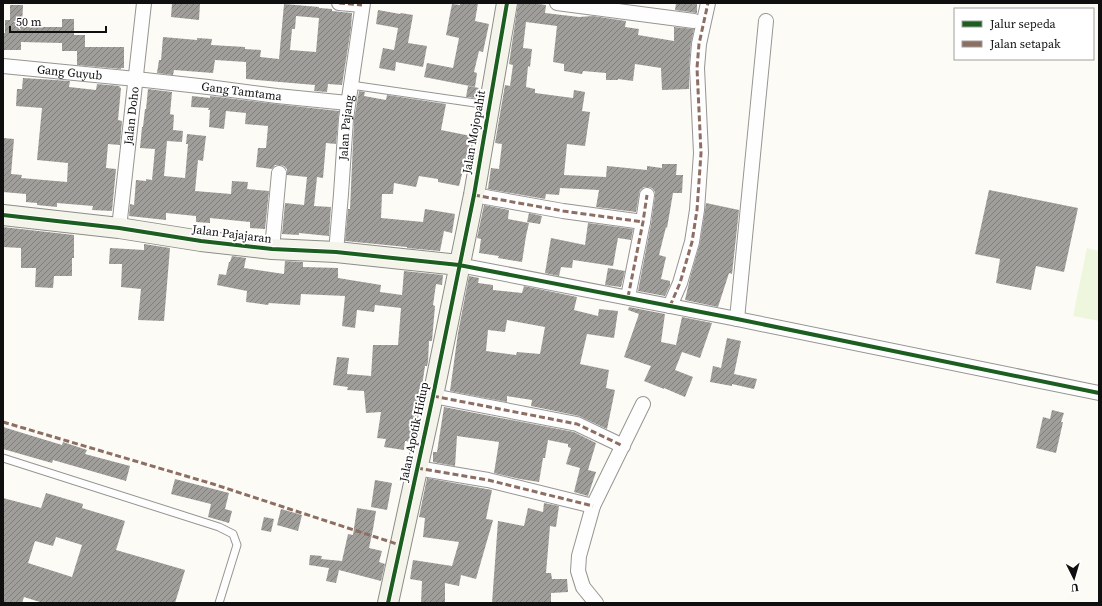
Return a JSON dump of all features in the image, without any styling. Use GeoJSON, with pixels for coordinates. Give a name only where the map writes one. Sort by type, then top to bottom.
{"type":"FeatureCollection","features":[{"type":"Feature","properties":{"kind":"street","name":"Jalan Doho"},"geometry":{"type":"LineString","coordinates":[[119,228],[144,3]]}},
{"type":"Feature","properties":{"kind":"street"},"geometry":{"type":"LineString","coordinates":[[339,3],[363,4]]}},
{"type":"Feature","properties":{"kind":"street","name":"Jalan Mojopahit"},"geometry":{"type":"LineString","coordinates":[[459,265],[474,195],[507,3]]}},
{"type":"Feature","properties":{"kind":"street"},"geometry":{"type":"LineString","coordinates":[[557,3],[694,21]]}},
{"type":"Feature","properties":{"kind":"street"},"geometry":{"type":"LineString","coordinates":[[670,306],[680,283],[692,242],[697,210],[701,153],[697,68],[699,44],[708,3]]}},
{"type":"Feature","properties":{"kind":"street","name":"Jalan Pajang"},"geometry":{"type":"LineString","coordinates":[[336,252],[346,119],[363,4]]}},
{"type":"Feature","properties":{"kind":"street"},"geometry":{"type":"LineString","coordinates":[[736,319],[766,21]]}},
{"type":"Feature","properties":{"kind":"street","name":"Gang Guyub"},"geometry":{"type":"LineString","coordinates":[[3,66],[136,78]]}},
{"type":"Feature","properties":{"kind":"street","name":"Gang Tamtama"},"geometry":{"type":"LineString","coordinates":[[136,78],[277,96],[348,103]]}},
{"type":"Feature","properties":{"kind":"street"},"geometry":{"type":"LineString","coordinates":[[272,250],[279,173]]}},
{"type":"Feature","properties":{"kind":"street"},"geometry":{"type":"LineString","coordinates":[[474,195],[563,211],[643,222]]}},
{"type":"Feature","properties":{"kind":"street"},"geometry":{"type":"LineString","coordinates":[[628,297],[647,195]]}},
{"type":"Feature","properties":{"kind":"street","name":"Jalan Pajajaran"},"geometry":{"type":"LineString","coordinates":[[3,215],[119,228],[272,250],[336,252],[459,265]]}},
{"type":"Feature","properties":{"kind":"street"},"geometry":{"type":"LineString","coordinates":[[459,265],[628,297],[1099,393]]}},
{"type":"Feature","properties":{"kind":"street","name":"Jalan Apotik Hidup"},"geometry":{"type":"LineString","coordinates":[[388,603],[433,396],[459,265]]}},
{"type":"Feature","properties":{"kind":"street"},"geometry":{"type":"LineString","coordinates":[[433,396],[577,424],[623,446]]}},
{"type":"Feature","properties":{"kind":"street"},"geometry":{"type":"LineString","coordinates":[[596,603],[583,587],[578,572],[579,556],[593,506],[643,404]]}},
{"type":"Feature","properties":{"kind":"street"},"geometry":{"type":"LineString","coordinates":[[417,468],[488,480],[593,506]]}},
{"type":"Feature","properties":{"kind":"lane"},"geometry":{"type":"LineString","coordinates":[[351,85],[489,106]]}},
{"type":"Feature","properties":{"kind":"lane"},"geometry":{"type":"LineString","coordinates":[[3,458],[219,527],[233,534],[238,545],[219,603]]}},
{"type":"Feature","properties":{"kind":"green space"},"geometry":{"type":"Polygon","coordinates":[[[1087,248],[1099,251],[1099,321],[1073,316],[1087,248]]]}},
{"type":"Feature","properties":{"kind":"building"},"geometry":{"type":"Polygon","coordinates":[[[172,3],[200,3],[199,20],[171,17],[172,3]]]}},
{"type":"Feature","properties":{"kind":"building"},"geometry":{"type":"Polygon","coordinates":[[[460,3],[478,3],[475,21],[489,24],[483,52],[479,51],[474,72],[477,73],[475,87],[424,77],[427,63],[453,68],[459,38],[446,35],[452,4],[460,5],[460,3]]]}},
{"type":"Feature","properties":{"kind":"building"},"geometry":{"type":"Polygon","coordinates":[[[518,3],[546,5],[545,13],[579,17],[593,16],[626,21],[625,27],[639,29],[638,35],[674,41],[674,27],[694,29],[689,67],[689,89],[662,90],[661,68],[635,64],[633,81],[618,79],[606,80],[606,73],[583,71],[582,74],[564,71],[564,64],[553,62],[557,26],[526,22],[523,48],[532,49],[530,67],[528,66],[526,87],[535,89],[535,93],[573,98],[574,90],[585,92],[582,111],[590,112],[585,146],[567,144],[564,175],[606,177],[607,166],[647,170],[647,166],[662,168],[662,164],[677,164],[676,175],[683,175],[682,193],[673,193],[667,228],[666,227],[659,255],[666,257],[661,279],[670,281],[670,285],[665,296],[638,291],[655,196],[655,192],[652,188],[644,187],[640,190],[636,212],[596,207],[599,190],[560,188],[559,195],[546,194],[545,199],[487,189],[491,168],[499,169],[502,144],[495,143],[505,85],[510,86],[513,65],[509,64],[518,3]]]}},
{"type":"Feature","properties":{"kind":"building"},"geometry":{"type":"Polygon","coordinates":[[[676,3],[697,3],[697,13],[675,10],[676,3]]]}},
{"type":"Feature","properties":{"kind":"building"},"geometry":{"type":"Polygon","coordinates":[[[284,4],[319,7],[332,9],[332,11],[352,13],[342,85],[328,84],[327,92],[314,91],[315,85],[246,79],[246,62],[215,60],[213,73],[174,70],[173,75],[157,73],[159,60],[161,60],[163,37],[197,40],[197,38],[212,39],[211,45],[245,47],[245,49],[261,50],[260,57],[279,59],[284,4]],[[296,16],[295,29],[292,29],[290,50],[316,52],[319,18],[296,16]]]}},
{"type":"Feature","properties":{"kind":"building"},"geometry":{"type":"Polygon","coordinates":[[[10,5],[23,5],[22,27],[62,27],[62,19],[74,19],[74,35],[85,35],[85,47],[124,47],[124,68],[77,65],[77,51],[62,51],[62,43],[21,42],[21,50],[3,50],[5,20],[10,20],[10,5]]]}},
{"type":"Feature","properties":{"kind":"building"},"geometry":{"type":"Polygon","coordinates":[[[378,10],[413,15],[408,43],[427,46],[423,67],[396,62],[395,71],[379,68],[383,48],[394,50],[398,28],[376,24],[378,10]]]}},
{"type":"Feature","properties":{"kind":"building"},"geometry":{"type":"Polygon","coordinates":[[[23,78],[70,81],[69,87],[96,90],[97,84],[120,86],[118,120],[122,121],[120,145],[108,144],[106,168],[116,169],[112,211],[92,210],[93,206],[57,203],[57,207],[37,205],[37,203],[26,202],[26,194],[3,192],[3,138],[14,139],[11,174],[22,175],[21,178],[67,182],[68,163],[37,160],[42,108],[16,106],[17,89],[22,89],[23,78]]]}},
{"type":"Feature","properties":{"kind":"building"},"geometry":{"type":"Polygon","coordinates":[[[468,86],[479,88],[477,98],[466,97],[468,86]]]}},
{"type":"Feature","properties":{"kind":"building"},"geometry":{"type":"Polygon","coordinates":[[[148,89],[172,92],[170,114],[174,115],[173,130],[183,131],[182,142],[167,141],[164,176],[185,178],[188,144],[186,144],[187,134],[206,136],[203,161],[198,160],[195,191],[231,194],[232,181],[248,182],[247,189],[269,191],[265,229],[250,228],[250,222],[210,218],[210,223],[196,222],[196,216],[166,213],[166,220],[129,216],[130,204],[134,205],[136,180],[152,180],[155,149],[140,148],[148,89]]]}},
{"type":"Feature","properties":{"kind":"building"},"geometry":{"type":"Polygon","coordinates":[[[359,91],[365,92],[364,96],[386,100],[387,95],[446,104],[441,130],[471,136],[464,174],[462,174],[459,186],[438,182],[438,179],[419,176],[416,187],[394,183],[393,194],[382,194],[381,218],[423,222],[425,209],[455,214],[452,233],[444,231],[440,251],[345,241],[348,209],[350,209],[354,120],[359,91]]]}},
{"type":"Feature","properties":{"kind":"building"},"geometry":{"type":"Polygon","coordinates":[[[192,96],[210,98],[210,96],[339,111],[336,144],[326,143],[323,178],[317,177],[314,206],[331,207],[329,236],[299,233],[299,235],[282,234],[285,203],[304,205],[307,177],[287,175],[287,169],[280,165],[275,165],[272,169],[256,167],[258,148],[266,148],[268,126],[245,124],[246,113],[226,111],[224,129],[209,127],[209,108],[191,107],[192,96]]]}},
{"type":"Feature","properties":{"kind":"building"},"geometry":{"type":"Polygon","coordinates":[[[989,190],[1078,208],[1064,272],[1036,266],[1031,290],[996,283],[1000,259],[975,254],[989,190]]]}},
{"type":"Feature","properties":{"kind":"building"},"geometry":{"type":"Polygon","coordinates":[[[706,203],[739,210],[732,274],[729,273],[718,307],[685,300],[700,243],[706,203]]]}},
{"type":"Feature","properties":{"kind":"building"},"geometry":{"type":"Polygon","coordinates":[[[484,205],[509,210],[508,219],[529,223],[522,262],[479,253],[481,239],[477,238],[484,205]]]}},
{"type":"Feature","properties":{"kind":"building"},"geometry":{"type":"Polygon","coordinates":[[[529,213],[542,216],[540,224],[527,222],[529,213]]]}},
{"type":"Feature","properties":{"kind":"building"},"geometry":{"type":"Polygon","coordinates":[[[588,223],[633,229],[631,240],[618,238],[613,266],[573,260],[572,268],[561,267],[559,276],[545,273],[551,238],[585,245],[588,223]]]}},
{"type":"Feature","properties":{"kind":"building"},"geometry":{"type":"Polygon","coordinates":[[[3,227],[74,235],[72,276],[54,276],[53,288],[35,287],[36,268],[21,268],[21,248],[3,247],[3,227]]]}},
{"type":"Feature","properties":{"kind":"building"},"geometry":{"type":"Polygon","coordinates":[[[144,244],[170,248],[164,321],[138,320],[141,289],[121,287],[122,264],[109,264],[110,248],[144,250],[144,244]]]}},
{"type":"Feature","properties":{"kind":"building"},"geometry":{"type":"Polygon","coordinates":[[[232,256],[246,258],[244,268],[284,274],[285,261],[303,262],[303,267],[338,268],[338,278],[381,285],[380,292],[402,295],[404,271],[443,275],[442,285],[436,284],[433,305],[435,306],[432,341],[429,341],[428,362],[427,366],[425,366],[419,406],[417,406],[416,421],[411,442],[405,441],[404,450],[384,447],[386,439],[377,438],[381,412],[366,413],[364,391],[347,390],[348,387],[333,385],[337,357],[349,358],[347,374],[371,376],[373,345],[398,345],[401,308],[375,305],[374,312],[357,310],[355,328],[342,326],[345,296],[301,294],[300,305],[269,303],[268,305],[246,302],[247,291],[217,285],[219,274],[226,275],[232,256]]]}},
{"type":"Feature","properties":{"kind":"building"},"geometry":{"type":"Polygon","coordinates":[[[608,268],[625,271],[621,287],[605,285],[608,268]]]}},
{"type":"Feature","properties":{"kind":"building"},"geometry":{"type":"Polygon","coordinates":[[[469,276],[479,278],[478,283],[493,285],[493,290],[522,293],[524,286],[577,297],[574,310],[598,316],[599,309],[618,311],[614,338],[587,334],[580,364],[609,370],[606,388],[615,390],[607,429],[579,416],[531,406],[532,400],[507,396],[507,402],[450,391],[458,333],[469,276]],[[507,320],[505,332],[488,330],[486,351],[516,355],[517,352],[540,354],[545,327],[507,320]]]}},
{"type":"Feature","properties":{"kind":"building"},"geometry":{"type":"Polygon","coordinates":[[[629,307],[665,314],[661,342],[676,345],[682,317],[712,323],[700,358],[682,352],[675,370],[693,377],[685,397],[644,381],[651,366],[624,357],[639,314],[628,310],[629,307]]]}},
{"type":"Feature","properties":{"kind":"building"},"geometry":{"type":"Polygon","coordinates":[[[727,338],[741,341],[734,374],[757,379],[754,389],[732,384],[732,386],[710,382],[713,366],[721,368],[727,338]]]}},
{"type":"Feature","properties":{"kind":"building"},"geometry":{"type":"Polygon","coordinates":[[[444,407],[574,432],[596,443],[588,470],[596,472],[588,496],[574,492],[580,468],[566,464],[571,448],[568,447],[568,444],[548,440],[539,482],[494,473],[499,442],[457,436],[455,466],[433,462],[433,452],[437,452],[444,407]]]}},
{"type":"Feature","properties":{"kind":"building"},"geometry":{"type":"Polygon","coordinates":[[[1052,410],[1064,413],[1056,453],[1036,448],[1043,417],[1050,419],[1052,410]]]}},
{"type":"Feature","properties":{"kind":"building"},"geometry":{"type":"Polygon","coordinates":[[[3,427],[62,445],[63,442],[87,450],[85,454],[130,466],[126,481],[53,460],[52,463],[3,449],[3,427]]]}},
{"type":"Feature","properties":{"kind":"building"},"geometry":{"type":"Polygon","coordinates":[[[427,478],[492,490],[486,519],[493,520],[476,579],[461,575],[459,586],[445,583],[445,603],[421,603],[422,581],[410,579],[413,560],[452,566],[459,542],[423,537],[425,518],[419,517],[427,478]]]}},
{"type":"Feature","properties":{"kind":"building"},"geometry":{"type":"Polygon","coordinates":[[[175,479],[229,493],[225,509],[232,511],[229,523],[208,517],[211,504],[171,494],[175,479]]]}},
{"type":"Feature","properties":{"kind":"building"},"geometry":{"type":"Polygon","coordinates":[[[375,480],[392,483],[387,510],[371,507],[375,480]]]}},
{"type":"Feature","properties":{"kind":"building"},"geometry":{"type":"Polygon","coordinates":[[[46,493],[83,504],[82,508],[125,521],[116,550],[185,570],[175,603],[43,603],[24,597],[22,603],[3,603],[3,498],[41,508],[46,493]],[[56,537],[53,546],[35,541],[28,563],[72,577],[82,545],[56,537]]]}},
{"type":"Feature","properties":{"kind":"building"},"geometry":{"type":"Polygon","coordinates":[[[544,503],[559,506],[556,527],[550,526],[546,573],[551,573],[552,579],[567,579],[568,592],[551,593],[551,603],[492,603],[498,521],[524,526],[528,508],[543,512],[544,503]]]}},
{"type":"Feature","properties":{"kind":"building"},"geometry":{"type":"Polygon","coordinates":[[[357,508],[376,511],[369,548],[382,551],[379,562],[385,564],[381,581],[339,570],[336,583],[326,581],[329,568],[309,565],[310,555],[322,556],[321,559],[342,561],[348,534],[353,535],[357,508]]]}},
{"type":"Feature","properties":{"kind":"building"},"geometry":{"type":"Polygon","coordinates":[[[281,509],[302,515],[298,531],[277,525],[281,509]]]}},
{"type":"Feature","properties":{"kind":"building"},"geometry":{"type":"Polygon","coordinates":[[[264,517],[274,519],[271,532],[261,530],[264,517]]]}},
{"type":"Feature","properties":{"kind":"marked path"},"geometry":{"type":"LineString","coordinates":[[339,3],[362,5]]}},
{"type":"Feature","properties":{"kind":"marked path"},"geometry":{"type":"LineString","coordinates":[[670,306],[680,283],[692,242],[697,210],[701,153],[697,68],[699,44],[708,3]]}},
{"type":"Feature","properties":{"kind":"marked path"},"geometry":{"type":"LineString","coordinates":[[474,195],[563,211],[643,222]]}},
{"type":"Feature","properties":{"kind":"marked path"},"geometry":{"type":"LineString","coordinates":[[628,297],[647,195]]}},
{"type":"Feature","properties":{"kind":"marked path"},"geometry":{"type":"LineString","coordinates":[[433,396],[577,424],[623,446]]}},
{"type":"Feature","properties":{"kind":"marked path"},"geometry":{"type":"LineString","coordinates":[[3,422],[213,484],[400,545]]}},
{"type":"Feature","properties":{"kind":"marked path"},"geometry":{"type":"LineString","coordinates":[[417,468],[488,480],[593,506]]}},
{"type":"Feature","properties":{"kind":"cycle path"},"geometry":{"type":"LineString","coordinates":[[388,603],[433,396],[474,195],[507,3]]}},
{"type":"Feature","properties":{"kind":"cycle path"},"geometry":{"type":"LineString","coordinates":[[3,215],[119,228],[201,241],[272,249],[336,252],[459,265],[737,319],[1099,393]]}}]}
